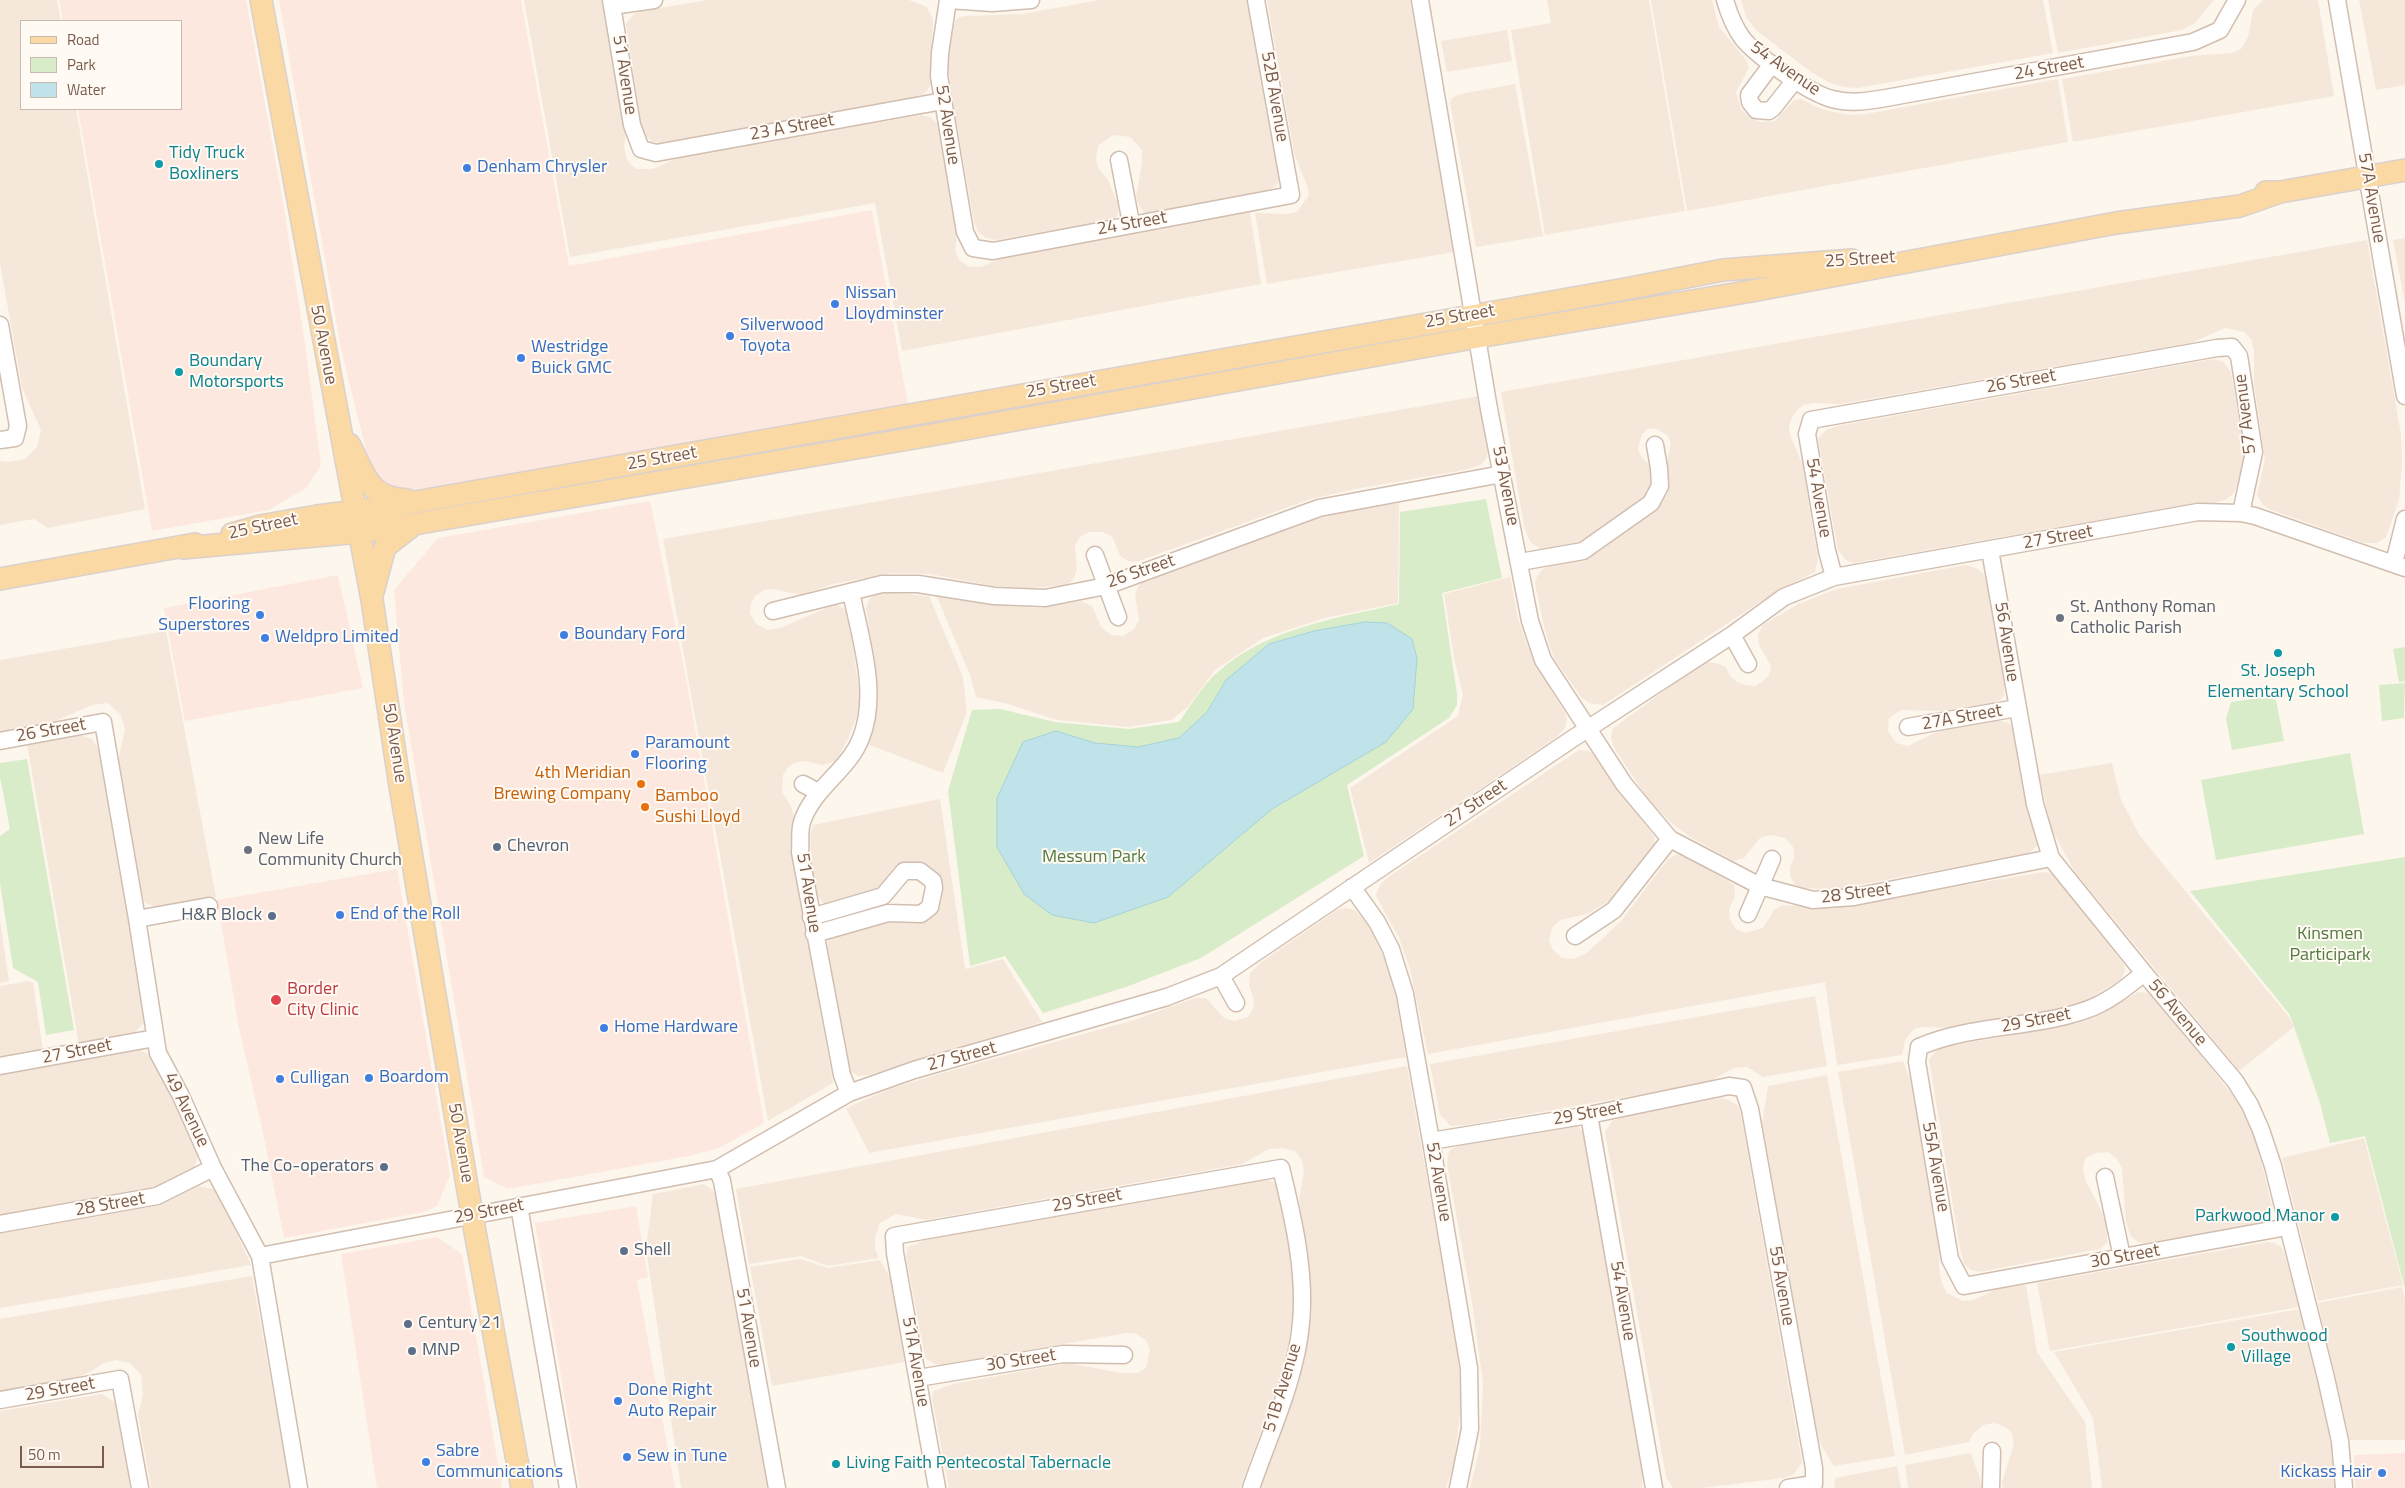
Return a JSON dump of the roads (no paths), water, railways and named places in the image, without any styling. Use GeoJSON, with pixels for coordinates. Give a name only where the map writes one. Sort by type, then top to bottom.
{"type":"FeatureCollection","features":[{"type":"Feature","properties":{"kind":"main road","name":"50 Avenue"},"geometry":{"type":"LineString","coordinates":[[261,0],[372,600],[399,780],[472,1215],[522,1488]]}},
{"type":"Feature","properties":{"kind":"main road","name":"25 Street"},"geometry":{"type":"LineString","coordinates":[[0,579],[183,548],[260,526],[357,522],[414,524],[926,436],[1478,337],[1752,291],[2116,223],[2205,200],[2250,192],[2280,192],[2405,170]]}},
{"type":"Feature","properties":{"kind":"main road","name":"25 Street"},"geometry":{"type":"LineString","coordinates":[[357,522],[420,501],[1723,270],[1942,254]]}},
{"type":"Feature","properties":{"kind":"main road"},"geometry":{"type":"LineString","coordinates":[[339,425],[372,487],[381,495],[393,499],[420,501]]}},
{"type":"Feature","properties":{"kind":"main road"},"geometry":{"type":"LineString","coordinates":[[372,600],[385,547],[414,524]]}},
{"type":"Feature","properties":{"kind":"street"},"geometry":{"type":"LineString","coordinates":[[612,3],[654,0]]}},
{"type":"Feature","properties":{"kind":"street"},"geometry":{"type":"LineString","coordinates":[[949,0],[973,3],[1031,0]]}},
{"type":"Feature","properties":{"kind":"street","name":"52 Avenue"},"geometry":{"type":"LineString","coordinates":[[949,0],[940,53],[940,76],[965,232],[973,248]]}},
{"type":"Feature","properties":{"kind":"street","name":"52B Avenue"},"geometry":{"type":"LineString","coordinates":[[1256,0],[1291,195]]}},
{"type":"Feature","properties":{"kind":"street","name":"53 Avenue"},"geometry":{"type":"LineString","coordinates":[[1420,0],[1473,315],[1530,621],[1543,660],[1624,784],[1670,839]]}},
{"type":"Feature","properties":{"kind":"street","name":"54 Avenue"},"geometry":{"type":"LineString","coordinates":[[1725,0],[1735,26],[1743,39],[1772,64],[1795,80],[1823,96],[1841,101]]}},
{"type":"Feature","properties":{"kind":"street","name":"24 Street"},"geometry":{"type":"LineString","coordinates":[[1841,101],[1863,102],[2193,42],[2220,30],[2237,0]]}},
{"type":"Feature","properties":{"kind":"street","name":"57A Avenue"},"geometry":{"type":"LineString","coordinates":[[2337,0],[2368,176],[2399,326],[2405,396]]}},
{"type":"Feature","properties":{"kind":"street","name":"51 Avenue"},"geometry":{"type":"LineString","coordinates":[[612,3],[632,125],[641,149]]}},
{"type":"Feature","properties":{"kind":"street"},"geometry":{"type":"LineString","coordinates":[[1772,64],[1749,95],[1750,102],[1756,110],[1769,112],[1795,80]]}},
{"type":"Feature","properties":{"kind":"street","name":"23 A Street"},"geometry":{"type":"LineString","coordinates":[[641,149],[656,153],[943,101]]}},
{"type":"Feature","properties":{"kind":"street"},"geometry":{"type":"LineString","coordinates":[[1119,160],[1131,223]]}},
{"type":"Feature","properties":{"kind":"street","name":"24 Street"},"geometry":{"type":"LineString","coordinates":[[973,248],[993,251],[1131,223],[1291,195]]}},
{"type":"Feature","properties":{"kind":"street"},"geometry":{"type":"LineString","coordinates":[[0,325],[18,426],[15,438],[0,440]]}},
{"type":"Feature","properties":{"kind":"street","name":"26 Street"},"geometry":{"type":"LineString","coordinates":[[1811,420],[2217,348],[2232,348]]}},
{"type":"Feature","properties":{"kind":"street","name":"57 Avenue"},"geometry":{"type":"LineString","coordinates":[[2232,348],[2239,356],[2254,452],[2241,512]]}},
{"type":"Feature","properties":{"kind":"street","name":"54 Avenue"},"geometry":{"type":"LineString","coordinates":[[1811,420],[1807,434],[1827,551],[1834,577]]}},
{"type":"Feature","properties":{"kind":"street"},"geometry":{"type":"LineString","coordinates":[[1520,562],[1583,551],[1651,503],[1660,486],[1655,445]]}},
{"type":"Feature","properties":{"kind":"street","name":"26 Street"},"geometry":{"type":"LineString","coordinates":[[773,610],[882,584],[918,584],[1020,598],[1045,598],[1106,586],[1319,508],[1502,474]]}},
{"type":"Feature","properties":{"kind":"street","name":"27 Street"},"geometry":{"type":"LineString","coordinates":[[717,1169],[849,1092],[914,1070],[1167,997],[1221,976],[1588,729],[1732,635],[1784,597],[1834,577],[2198,512],[2241,512],[2399,566]]}},
{"type":"Feature","properties":{"kind":"street"},"geometry":{"type":"LineString","coordinates":[[2399,566],[2405,519]]}},
{"type":"Feature","properties":{"kind":"street","name":"56 Avenue"},"geometry":{"type":"LineString","coordinates":[[1990,550],[2016,708],[2035,804],[2052,858],[2144,973],[2235,1082],[2250,1105],[2262,1130],[2273,1166],[2336,1423],[2344,1488]]}},
{"type":"Feature","properties":{"kind":"street"},"geometry":{"type":"LineString","coordinates":[[1095,555],[1118,617]]}},
{"type":"Feature","properties":{"kind":"street","name":"51 Avenue"},"geometry":{"type":"LineString","coordinates":[[849,1092],[842,1080],[800,852],[802,822],[818,792],[838,771],[861,739],[868,707],[867,678],[851,592]]}},
{"type":"Feature","properties":{"kind":"street"},"geometry":{"type":"LineString","coordinates":[[1732,635],[1748,664]]}},
{"type":"Feature","properties":{"kind":"street","name":"27A Street"},"geometry":{"type":"LineString","coordinates":[[1908,727],[2016,708]]}},
{"type":"Feature","properties":{"kind":"street","name":"26 Street"},"geometry":{"type":"LineString","coordinates":[[0,741],[102,722]]}},
{"type":"Feature","properties":{"kind":"street","name":"49 Avenue"},"geometry":{"type":"LineString","coordinates":[[102,722],[137,919],[158,1053],[181,1096],[213,1168],[260,1256],[300,1488]]}},
{"type":"Feature","properties":{"kind":"street"},"geometry":{"type":"LineString","coordinates":[[803,784],[818,792]]}},
{"type":"Feature","properties":{"kind":"street"},"geometry":{"type":"LineString","coordinates":[[1575,936],[1614,910],[1670,839]]}},
{"type":"Feature","properties":{"kind":"street","name":"28 Street"},"geometry":{"type":"LineString","coordinates":[[1670,839],[1760,886],[1813,900],[1854,897],[2052,858]]}},
{"type":"Feature","properties":{"kind":"street"},"geometry":{"type":"LineString","coordinates":[[1748,914],[1772,860]]}},
{"type":"Feature","properties":{"kind":"street"},"geometry":{"type":"LineString","coordinates":[[811,917],[883,896],[904,871],[920,871],[933,880],[934,888],[930,907],[921,914],[888,913],[852,925],[814,934]]}},
{"type":"Feature","properties":{"kind":"street","name":"52 Avenue"},"geometry":{"type":"LineString","coordinates":[[1352,887],[1377,922],[1391,949],[1405,994],[1431,1141],[1469,1368],[1470,1428],[1458,1488]]}},
{"type":"Feature","properties":{"kind":"street"},"geometry":{"type":"LineString","coordinates":[[883,896],[888,913]]}},
{"type":"Feature","properties":{"kind":"street"},"geometry":{"type":"LineString","coordinates":[[137,919],[209,906]]}},
{"type":"Feature","properties":{"kind":"street"},"geometry":{"type":"LineString","coordinates":[[847,908],[852,925]]}},
{"type":"Feature","properties":{"kind":"street","name":"29 Street"},"geometry":{"type":"LineString","coordinates":[[1919,1047],[1938,1038],[2052,1019],[2088,1010],[2117,993],[2144,973]]}},
{"type":"Feature","properties":{"kind":"street"},"geometry":{"type":"LineString","coordinates":[[1221,976],[1236,1003]]}},
{"type":"Feature","properties":{"kind":"street","name":"27 Street"},"geometry":{"type":"LineString","coordinates":[[0,1066],[155,1038]]}},
{"type":"Feature","properties":{"kind":"street","name":"55A Avenue"},"geometry":{"type":"LineString","coordinates":[[1919,1047],[1917,1062],[1950,1259],[1964,1286]]}},
{"type":"Feature","properties":{"kind":"street","name":"29 Street"},"geometry":{"type":"LineString","coordinates":[[1431,1141],[1589,1114],[1729,1086],[1743,1088]]}},
{"type":"Feature","properties":{"kind":"street","name":"55 Avenue"},"geometry":{"type":"LineString","coordinates":[[1743,1088],[1750,1109],[1814,1468],[1814,1484],[1788,1488]]}},
{"type":"Feature","properties":{"kind":"street","name":"54 Avenue"},"geometry":{"type":"LineString","coordinates":[[1589,1114],[1654,1488]]}},
{"type":"Feature","properties":{"kind":"street","name":"28 Street"},"geometry":{"type":"LineString","coordinates":[[0,1224],[157,1196],[213,1168]]}},
{"type":"Feature","properties":{"kind":"street","name":"29 Street"},"geometry":{"type":"LineString","coordinates":[[894,1236],[1281,1168]]}},
{"type":"Feature","properties":{"kind":"street","name":"51B Avenue"},"geometry":{"type":"LineString","coordinates":[[1251,1488],[1291,1373],[1301,1323],[1301,1288],[1296,1244],[1281,1168]]}},
{"type":"Feature","properties":{"kind":"street","name":"51 Avenue"},"geometry":{"type":"LineString","coordinates":[[717,1169],[722,1183],[777,1488]]}},
{"type":"Feature","properties":{"kind":"street","name":"29 Street"},"geometry":{"type":"LineString","coordinates":[[260,1256],[717,1169]]}},
{"type":"Feature","properties":{"kind":"street"},"geometry":{"type":"LineString","coordinates":[[2105,1177],[2122,1257]]}},
{"type":"Feature","properties":{"kind":"street"},"geometry":{"type":"LineString","coordinates":[[519,1206],[568,1488]]}},
{"type":"Feature","properties":{"kind":"street","name":"30 Street"},"geometry":{"type":"LineString","coordinates":[[1964,1286],[2287,1228]]}},
{"type":"Feature","properties":{"kind":"street","name":"51A Avenue"},"geometry":{"type":"LineString","coordinates":[[894,1236],[895,1253],[937,1488]]}},
{"type":"Feature","properties":{"kind":"street","name":"30 Street"},"geometry":{"type":"LineString","coordinates":[[918,1378],[1063,1354],[1124,1355]]}},
{"type":"Feature","properties":{"kind":"street","name":"29 Street"},"geometry":{"type":"LineString","coordinates":[[0,1400],[120,1379],[140,1488]]}},
{"type":"Feature","properties":{"kind":"street"},"geometry":{"type":"LineString","coordinates":[[1991,1488],[1992,1451]]}},
{"type":"Feature","properties":{"kind":"water"},"geometry":{"type":"Polygon","coordinates":[[[1365,622],[1387,623],[1412,639],[1417,658],[1413,709],[1386,742],[1272,809],[1168,897],[1094,923],[1052,915],[1024,894],[997,847],[997,798],[1023,742],[1056,731],[1095,743],[1138,747],[1179,738],[1207,712],[1226,680],[1269,644],[1314,631],[1365,622]]]}},
{"type":"Feature","properties":{"kind":"place","name":"Tidy Truck Boxliners"},"geometry":{"type":"Point","coordinates":[159,164]}},
{"type":"Feature","properties":{"kind":"place","name":"Denham Chrysler"},"geometry":{"type":"Point","coordinates":[467,168]}},
{"type":"Feature","properties":{"kind":"place","name":"Nissan Lloydminster"},"geometry":{"type":"Point","coordinates":[835,304]}},
{"type":"Feature","properties":{"kind":"place","name":"Silverwood Toyota"},"geometry":{"type":"Point","coordinates":[730,336]}},
{"type":"Feature","properties":{"kind":"place","name":"Westridge Buick GMC"},"geometry":{"type":"Point","coordinates":[521,358]}},
{"type":"Feature","properties":{"kind":"place","name":"Boundary Motorsports"},"geometry":{"type":"Point","coordinates":[179,372]}},
{"type":"Feature","properties":{"kind":"place","name":"Flooring Superstores"},"geometry":{"type":"Point","coordinates":[260,615]}},
{"type":"Feature","properties":{"kind":"place","name":"St. Anthony Roman Catholic Parish"},"geometry":{"type":"Point","coordinates":[2060,618]}},
{"type":"Feature","properties":{"kind":"place","name":"Boundary Ford"},"geometry":{"type":"Point","coordinates":[564,635]}},
{"type":"Feature","properties":{"kind":"place","name":"Weldpro Limited"},"geometry":{"type":"Point","coordinates":[265,638]}},
{"type":"Feature","properties":{"kind":"place","name":"St. Joseph Elementary School"},"geometry":{"type":"Point","coordinates":[2278,653]}},
{"type":"Feature","properties":{"kind":"place","name":"Paramount Flooring"},"geometry":{"type":"Point","coordinates":[635,754]}},
{"type":"Feature","properties":{"kind":"place","name":"4th Meridian Brewing Company"},"geometry":{"type":"Point","coordinates":[641,784]}},
{"type":"Feature","properties":{"kind":"place","name":"Bamboo Sushi Lloyd"},"geometry":{"type":"Point","coordinates":[645,807]}},
{"type":"Feature","properties":{"kind":"place","name":"Chevron"},"geometry":{"type":"Point","coordinates":[497,847]}},
{"type":"Feature","properties":{"kind":"place","name":"New Life Community Church"},"geometry":{"type":"Point","coordinates":[248,850]}},
{"type":"Feature","properties":{"kind":"place","name":"End of the Roll"},"geometry":{"type":"Point","coordinates":[340,915]}},
{"type":"Feature","properties":{"kind":"place","name":"H&R Block"},"geometry":{"type":"Point","coordinates":[272,916]}},
{"type":"Feature","properties":{"kind":"place","name":"Border City Clinic"},"geometry":{"type":"Point","coordinates":[276,1000]}},
{"type":"Feature","properties":{"kind":"place","name":"Home Hardware"},"geometry":{"type":"Point","coordinates":[604,1028]}},
{"type":"Feature","properties":{"kind":"place","name":"Boardom"},"geometry":{"type":"Point","coordinates":[369,1078]}},
{"type":"Feature","properties":{"kind":"place","name":"Culligan"},"geometry":{"type":"Point","coordinates":[280,1079]}},
{"type":"Feature","properties":{"kind":"place","name":"The Co-operators"},"geometry":{"type":"Point","coordinates":[384,1167]}},
{"type":"Feature","properties":{"kind":"place","name":"Parkwood Manor"},"geometry":{"type":"Point","coordinates":[2335,1217]}},
{"type":"Feature","properties":{"kind":"place","name":"Shell"},"geometry":{"type":"Point","coordinates":[624,1251]}},
{"type":"Feature","properties":{"kind":"place","name":"Century 21"},"geometry":{"type":"Point","coordinates":[408,1324]}},
{"type":"Feature","properties":{"kind":"place","name":"Southwood Village"},"geometry":{"type":"Point","coordinates":[2231,1347]}},
{"type":"Feature","properties":{"kind":"place","name":"MNP"},"geometry":{"type":"Point","coordinates":[412,1351]}},
{"type":"Feature","properties":{"kind":"place","name":"Done Right Auto Repair"},"geometry":{"type":"Point","coordinates":[618,1401]}},
{"type":"Feature","properties":{"kind":"place","name":"Sew in Tune"},"geometry":{"type":"Point","coordinates":[627,1457]}},
{"type":"Feature","properties":{"kind":"place","name":"Sabre Communications"},"geometry":{"type":"Point","coordinates":[426,1462]}},
{"type":"Feature","properties":{"kind":"place","name":"Living Faith Pentecostal Tabernacle"},"geometry":{"type":"Point","coordinates":[836,1464]}},
{"type":"Feature","properties":{"kind":"place","name":"Kickass Hair"},"geometry":{"type":"Point","coordinates":[2382,1473]}},
{"type":"Feature","properties":{"kind":"park label","name":"Messum Park"},"geometry":{"type":"Point","coordinates":[1094,858]}},
{"type":"Feature","properties":{"kind":"park label","name":"Kinsmen Participark"},"geometry":{"type":"Point","coordinates":[2330,945]}}]}
